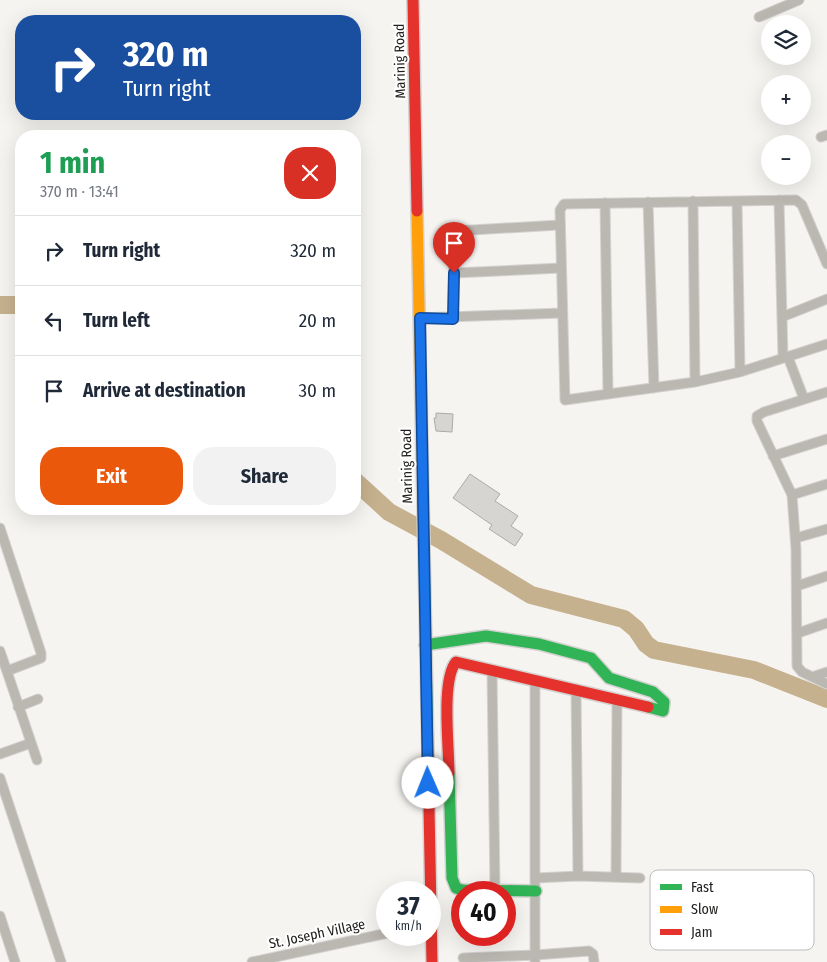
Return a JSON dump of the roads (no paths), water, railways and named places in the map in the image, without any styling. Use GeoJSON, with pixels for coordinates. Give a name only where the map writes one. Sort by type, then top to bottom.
{"type":"FeatureCollection","features":[{"type":"Feature","properties":{"kind":"street","name":"Marinig Road"},"geometry":{"type":"LineString","coordinates":[[413,0],[430,881]]}},
{"type":"Feature","properties":{"kind":"street"},"geometry":{"type":"LineString","coordinates":[[759,17],[796,1]]}},
{"type":"Feature","properties":{"kind":"street"},"geometry":{"type":"LineString","coordinates":[[779,200],[782,316],[786,357],[804,399]]}},
{"type":"Feature","properties":{"kind":"street"},"geometry":{"type":"LineString","coordinates":[[827,264],[802,205],[796,200],[605,202],[564,204],[560,210],[565,400],[695,382],[740,372],[827,344]]}},
{"type":"Feature","properties":{"kind":"street"},"geometry":{"type":"LineString","coordinates":[[694,201],[695,382]]}},
{"type":"Feature","properties":{"kind":"street"},"geometry":{"type":"LineString","coordinates":[[737,201],[740,372]]}},
{"type":"Feature","properties":{"kind":"street"},"geometry":{"type":"LineString","coordinates":[[605,202],[608,394]]}},
{"type":"Feature","properties":{"kind":"street"},"geometry":{"type":"LineString","coordinates":[[648,202],[654,388]]}},
{"type":"Feature","properties":{"kind":"street"},"geometry":{"type":"LineString","coordinates":[[453,319],[454,231],[559,225]]}},
{"type":"Feature","properties":{"kind":"street"},"geometry":{"type":"LineString","coordinates":[[454,273],[561,268]]}},
{"type":"Feature","properties":{"kind":"street"},"geometry":{"type":"LineString","coordinates":[[782,316],[827,299]]}},
{"type":"Feature","properties":{"kind":"street"},"geometry":{"type":"LineString","coordinates":[[420,318],[453,319],[562,313]]}},
{"type":"Feature","properties":{"kind":"street"},"geometry":{"type":"LineString","coordinates":[[827,392],[757,416],[757,421],[792,495],[796,538],[797,666],[802,672],[827,684]]}},
{"type":"Feature","properties":{"kind":"street"},"geometry":{"type":"LineString","coordinates":[[773,456],[827,439]]}},
{"type":"Feature","properties":{"kind":"street"},"geometry":{"type":"LineString","coordinates":[[792,495],[827,484]]}},
{"type":"Feature","properties":{"kind":"street"},"geometry":{"type":"LineString","coordinates":[[0,528],[41,653],[41,658],[7,671]]}},
{"type":"Feature","properties":{"kind":"street"},"geometry":{"type":"LineString","coordinates":[[796,538],[827,529]]}},
{"type":"Feature","properties":{"kind":"street"},"geometry":{"type":"LineString","coordinates":[[797,586],[827,576]]}},
{"type":"Feature","properties":{"kind":"street"},"geometry":{"type":"LineString","coordinates":[[798,632],[827,623]]}},
{"type":"Feature","properties":{"kind":"street"},"geometry":{"type":"LineString","coordinates":[[425,645],[457,638],[486,636],[530,642],[591,658],[596,661],[604,674],[610,679],[642,689],[662,698],[665,707],[663,711],[658,710],[576,688],[456,662],[450,669],[447,685],[453,881]]}},
{"type":"Feature","properties":{"kind":"street"},"geometry":{"type":"LineString","coordinates":[[0,651],[37,760]]}},
{"type":"Feature","properties":{"kind":"street"},"geometry":{"type":"LineString","coordinates":[[492,670],[495,881]]}},
{"type":"Feature","properties":{"kind":"street"},"geometry":{"type":"LineString","coordinates":[[812,677],[827,672]]}},
{"type":"Feature","properties":{"kind":"street"},"geometry":{"type":"LineString","coordinates":[[535,680],[535,958]]}},
{"type":"Feature","properties":{"kind":"street"},"geometry":{"type":"LineString","coordinates":[[576,688],[578,876]]}},
{"type":"Feature","properties":{"kind":"street"},"geometry":{"type":"LineString","coordinates":[[18,707],[38,699]]}},
{"type":"Feature","properties":{"kind":"street"},"geometry":{"type":"LineString","coordinates":[[616,877],[617,699]]}},
{"type":"Feature","properties":{"kind":"street"},"geometry":{"type":"LineString","coordinates":[[0,754],[31,743]]}},
{"type":"Feature","properties":{"kind":"street"},"geometry":{"type":"LineString","coordinates":[[0,778],[61,962]]}},
{"type":"Feature","properties":{"kind":"street"},"geometry":{"type":"LineString","coordinates":[[536,878],[578,876],[640,878]]}},
{"type":"Feature","properties":{"kind":"street"},"geometry":{"type":"LineString","coordinates":[[516,891],[536,891]]}},
{"type":"Feature","properties":{"kind":"street"},"geometry":{"type":"LineString","coordinates":[[0,916],[15,962]]}},
{"type":"Feature","properties":{"kind":"street","name":"St. Joseph Village"},"geometry":{"type":"LineString","coordinates":[[252,962],[376,936]]}},
{"type":"Feature","properties":{"kind":"street","name":"Marinig Road"},"geometry":{"type":"LineString","coordinates":[[432,946],[432,962]]}},
{"type":"Feature","properties":{"kind":"street"},"geometry":{"type":"LineString","coordinates":[[463,958],[535,958],[588,951],[593,954],[594,962]]}},
{"type":"Feature","properties":{"kind":"waterway"},"geometry":{"type":"LineString","coordinates":[[0,305],[15,305]]}},
{"type":"Feature","properties":{"kind":"waterway"},"geometry":{"type":"LineString","coordinates":[[361,486],[389,512],[441,540],[531,595],[624,619],[636,629],[646,644],[654,650],[754,670],[827,699]]}}]}
